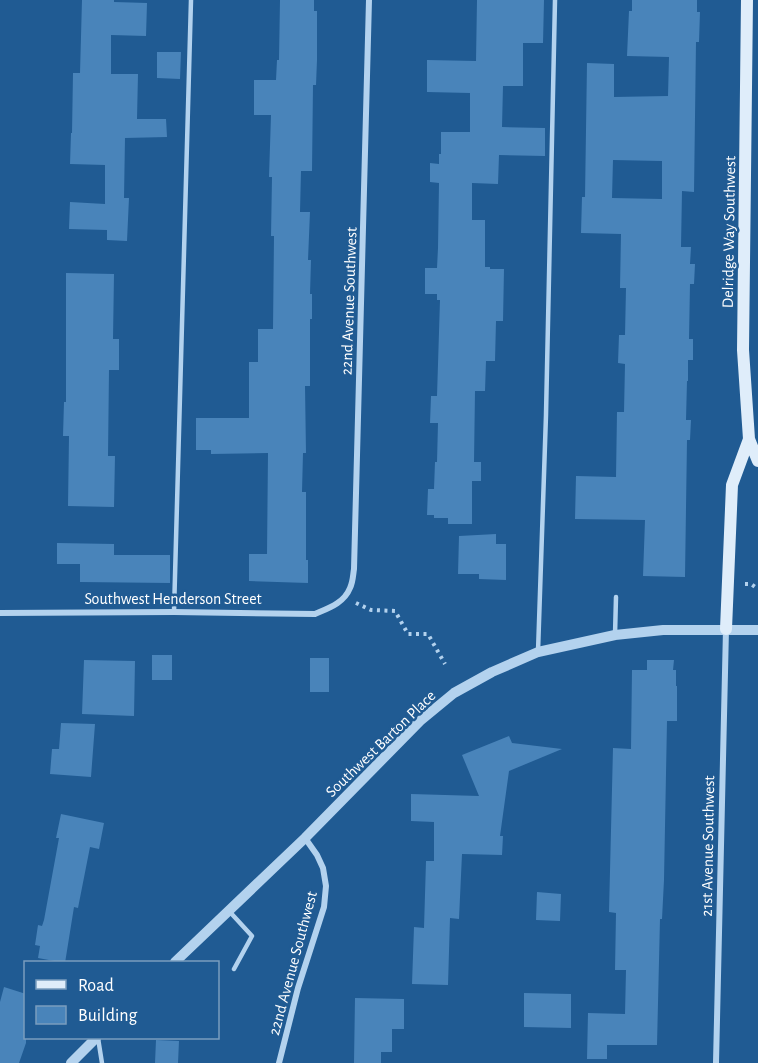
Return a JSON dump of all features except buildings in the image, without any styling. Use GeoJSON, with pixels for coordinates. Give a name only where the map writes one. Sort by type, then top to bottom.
{"type":"FeatureCollection","features":[{"type":"Feature","properties":{"kind":"main road","name":"Delridge Way Southwest"},"geometry":{"type":"LineString","coordinates":[[747,0],[743,350],[749,439],[758,461]]}},
{"type":"Feature","properties":{"kind":"main road"},"geometry":{"type":"LineString","coordinates":[[726,629],[732,485],[749,439]]}},
{"type":"Feature","properties":{"kind":"street","name":"22nd Avenue Southwest"},"geometry":{"type":"LineString","coordinates":[[343,599],[350,589],[354,568],[369,0]]}},
{"type":"Feature","properties":{"kind":"street","name":"Southwest Henderson Street"},"geometry":{"type":"LineString","coordinates":[[0,613],[315,614],[334,606],[343,599]]}},
{"type":"Feature","properties":{"kind":"street","name":"Southwest Barton Place"},"geometry":{"type":"LineString","coordinates":[[177,961],[306,838],[420,721],[454,693],[492,672],[538,652],[615,635],[663,630],[726,629]]}},
{"type":"Feature","properties":{"kind":"street"},"geometry":{"type":"LineString","coordinates":[[726,629],[758,630]]}},
{"type":"Feature","properties":{"kind":"street","name":"21st Avenue Southwest"},"geometry":{"type":"LineString","coordinates":[[716,1063],[726,629]]}},
{"type":"Feature","properties":{"kind":"street","name":"22nd Avenue Southwest"},"geometry":{"type":"LineString","coordinates":[[279,1063],[298,988],[324,907],[326,886],[322,868],[306,838]]}},
{"type":"Feature","properties":{"kind":"street"},"geometry":{"type":"LineString","coordinates":[[71,1063],[96,1039]]}},
{"type":"Feature","properties":{"kind":"lane"},"geometry":{"type":"LineString","coordinates":[[174,612],[191,0]]}},
{"type":"Feature","properties":{"kind":"lane"},"geometry":{"type":"LineString","coordinates":[[538,652],[555,0]]}},
{"type":"Feature","properties":{"kind":"lane"},"geometry":{"type":"LineString","coordinates":[[615,635],[616,597]]}},
{"type":"Feature","properties":{"kind":"lane"},"geometry":{"type":"LineString","coordinates":[[229,911],[252,936],[234,969]]}},
{"type":"Feature","properties":{"kind":"lane"},"geometry":{"type":"LineString","coordinates":[[97,1039],[102,1063]]}},
{"type":"Feature","properties":{"kind":"path"},"geometry":{"type":"LineString","coordinates":[[358,603],[371,610],[395,611],[408,634],[428,634],[446,664]]}}]}
